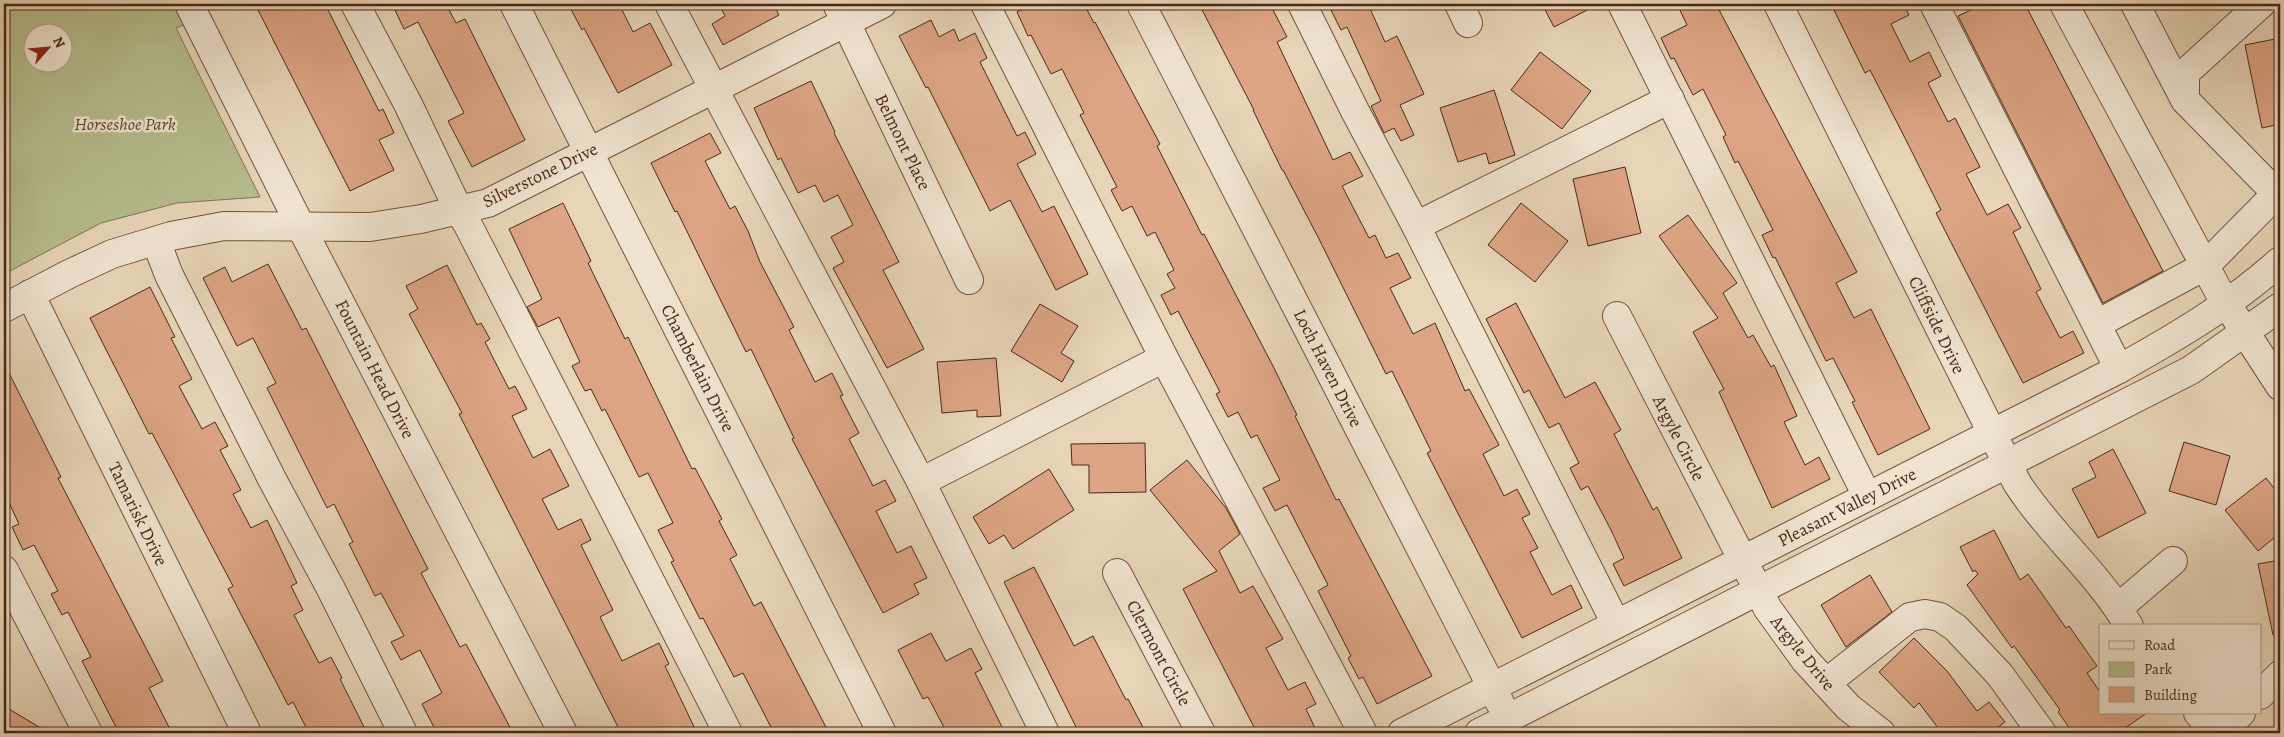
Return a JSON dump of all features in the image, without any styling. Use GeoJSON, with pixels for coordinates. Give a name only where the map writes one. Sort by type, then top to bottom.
{"type":"FeatureCollection","features":[{"type":"Feature","properties":{"kind":"street","name":"Fountain Head Drive"},"geometry":{"type":"LineString","coordinates":[[190,4],[301,227],[563,733]]}},
{"type":"Feature","properties":{"kind":"street"},"geometry":{"type":"LineString","coordinates":[[355,4],[408,104],[459,211],[728,733]]}},
{"type":"Feature","properties":{"kind":"street","name":"Chamberlain Drive"},"geometry":{"type":"LineString","coordinates":[[514,4],[882,733]]}},
{"type":"Feature","properties":{"kind":"street"},"geometry":{"type":"LineString","coordinates":[[670,4],[921,482],[1045,733]]}},
{"type":"Feature","properties":{"kind":"street","name":"Silverstone Drive"},"geometry":{"type":"LineString","coordinates":[[4,308],[112,254],[156,241],[224,226],[370,227],[459,211],[488,203],[714,87],[842,13],[882,4]]}},
{"type":"Feature","properties":{"kind":"street"},"geometry":{"type":"LineString","coordinates":[[985,4],[1164,358],[1363,733]]}},
{"type":"Feature","properties":{"kind":"street","name":"Loch Haven Drive"},"geometry":{"type":"LineString","coordinates":[[1141,4],[1512,726]]}},
{"type":"Feature","properties":{"kind":"street"},"geometry":{"type":"LineString","coordinates":[[1302,4],[1616,624]]}},
{"type":"Feature","properties":{"kind":"street"},"geometry":{"type":"LineString","coordinates":[[1622,4],[1867,496]]}},
{"type":"Feature","properties":{"kind":"street","name":"Cliffside Drive"},"geometry":{"type":"LineString","coordinates":[[1778,4],[2008,465],[2031,505],[2124,617]]}},
{"type":"Feature","properties":{"kind":"street"},"geometry":{"type":"LineString","coordinates":[[1934,4],[2119,369]]}},
{"type":"Feature","properties":{"kind":"street"},"geometry":{"type":"LineString","coordinates":[[2064,4],[2226,305],[2280,386]]}},
{"type":"Feature","properties":{"kind":"street"},"geometry":{"type":"LineString","coordinates":[[2097,324],[2205,266],[2279,192],[2186,100],[2135,4]]}},
{"type":"Feature","properties":{"kind":"street"},"geometry":{"type":"LineString","coordinates":[[2186,100],[2185,73],[2261,4]]}},
{"type":"Feature","properties":{"kind":"street","name":"Belmont Place"},"geometry":{"type":"LineString","coordinates":[[842,13],[969,280]]}},
{"type":"Feature","properties":{"kind":"street"},"geometry":{"type":"LineString","coordinates":[[1416,226],[1670,99]]}},
{"type":"Feature","properties":{"kind":"street"},"geometry":{"type":"LineString","coordinates":[[156,241],[169,275],[403,733]]}},
{"type":"Feature","properties":{"kind":"street","name":"Pleasant Valley Drive"},"geometry":{"type":"LineString","coordinates":[[1402,733],[2119,369],[2226,305],[2280,261]]}},
{"type":"Feature","properties":{"kind":"street","name":"Tamarisk Drive"},"geometry":{"type":"LineString","coordinates":[[30,294],[247,733]]}},
{"type":"Feature","properties":{"kind":"street","name":"Pleasant Valley Drive"},"geometry":{"type":"LineString","coordinates":[[1479,733],[1512,726],[1758,591],[2191,370],[2245,334],[2280,307]]}},
{"type":"Feature","properties":{"kind":"street","name":"Argyle Circle"},"geometry":{"type":"LineString","coordinates":[[1617,316],[1742,560]]}},
{"type":"Feature","properties":{"kind":"street"},"geometry":{"type":"LineString","coordinates":[[921,482],[1164,358]]}},
{"type":"Feature","properties":{"kind":"street","name":"Argyle Drive"},"geometry":{"type":"LineString","coordinates":[[1742,560],[1768,609],[1805,660],[1848,707],[1881,733]]}},
{"type":"Feature","properties":{"kind":"street"},"geometry":{"type":"LineString","coordinates":[[2124,617],[2173,561]]}},
{"type":"Feature","properties":{"kind":"street"},"geometry":{"type":"LineString","coordinates":[[4,570],[88,733]]}},
{"type":"Feature","properties":{"kind":"street","name":"Clermont Circle"},"geometry":{"type":"LineString","coordinates":[[1118,573],[1202,733]]}},
{"type":"Feature","properties":{"kind":"street"},"geometry":{"type":"LineString","coordinates":[[1826,683],[1910,617],[1925,614],[1940,617],[1956,628],[2000,676],[2042,733]]}},
{"type":"Feature","properties":{"kind":"street"},"geometry":{"type":"LineString","coordinates":[[2262,693],[2280,675]]}},
{"type":"Feature","properties":{"kind":"street"},"geometry":{"type":"LineString","coordinates":[[2199,714],[2219,733],[2240,714]]}},
{"type":"Feature","properties":{"kind":"green space","name":"Horseshoe Park"},"geometry":{"type":"Polygon","coordinates":[[[4,4],[175,4],[185,24],[176,28],[260,197],[177,203],[101,223],[4,274],[4,4]]]}},
{"type":"Feature","properties":{"kind":"building"},"geometry":{"type":"Polygon","coordinates":[[[255,4],[325,4],[379,111],[383,109],[394,133],[379,140],[394,170],[350,191],[255,4]]]}},
{"type":"Feature","properties":{"kind":"building"},"geometry":{"type":"Polygon","coordinates":[[[392,4],[446,4],[456,23],[465,19],[525,140],[472,167],[448,121],[464,113],[418,22],[404,29],[392,4]]]}},
{"type":"Feature","properties":{"kind":"building"},"geometry":{"type":"Polygon","coordinates":[[[568,4],[619,4],[633,32],[650,23],[672,65],[618,93],[584,28],[582,30],[568,4]]]}},
{"type":"Feature","properties":{"kind":"building"},"geometry":{"type":"Polygon","coordinates":[[[719,4],[773,4],[779,15],[723,45],[712,24],[725,16],[719,4]]]}},
{"type":"Feature","properties":{"kind":"building"},"geometry":{"type":"Polygon","coordinates":[[[1033,4],[1084,4],[1095,22],[1160,144],[1157,146],[1202,235],[1204,234],[1273,366],[1336,500],[1339,499],[1432,676],[1377,704],[1363,677],[1359,679],[1348,658],[1351,656],[1318,591],[1328,585],[1287,505],[1275,511],[1263,488],[1280,480],[1257,435],[1251,438],[1238,412],[1228,417],[1216,394],[1220,392],[1178,311],[1171,315],[1161,295],[1175,288],[1167,274],[1174,270],[1155,232],[1147,236],[1132,206],[1122,211],[1111,190],[1117,187],[1080,115],[1084,113],[1062,69],[1051,74],[1031,35],[1028,36],[1017,12],[1033,4]]]}},
{"type":"Feature","properties":{"kind":"building"},"geometry":{"type":"Polygon","coordinates":[[[1199,4],[1270,4],[1287,37],[1277,42],[1333,160],[1350,152],[1363,176],[1342,186],[1369,238],[1375,235],[1386,258],[1398,253],[1411,278],[1390,288],[1413,334],[1435,323],[1465,391],[1469,389],[1499,445],[1483,454],[1504,496],[1517,489],[1530,514],[1522,518],[1538,548],[1530,552],[1552,595],[1571,585],[1582,608],[1522,638],[1427,453],[1431,451],[1392,371],[1386,374],[1199,4]]]}},
{"type":"Feature","properties":{"kind":"building"},"geometry":{"type":"Polygon","coordinates":[[[1343,4],[1368,4],[1385,42],[1397,36],[1424,94],[1400,105],[1414,135],[1401,141],[1394,128],[1384,133],[1371,106],[1381,101],[1347,27],[1341,30],[1331,10],[1343,4]]]}},
{"type":"Feature","properties":{"kind":"building"},"geometry":{"type":"Polygon","coordinates":[[[1542,4],[1599,4],[1554,27],[1542,4]]]}},
{"type":"Feature","properties":{"kind":"building"},"geometry":{"type":"Polygon","coordinates":[[[1677,4],[1716,4],[1857,272],[1836,283],[1854,318],[1871,309],[1930,429],[1878,455],[1852,402],[1855,401],[1833,358],[1826,361],[1775,257],[1773,258],[1762,235],[1773,230],[1738,161],[1735,163],[1723,137],[1726,135],[1703,89],[1693,95],[1674,58],[1671,59],[1661,38],[1687,25],[1677,4]]]}},
{"type":"Feature","properties":{"kind":"building"},"geometry":{"type":"Polygon","coordinates":[[[1831,4],[1903,4],[1909,15],[1891,24],[1910,62],[1929,52],[1941,76],[1928,83],[1948,122],[1955,118],[1980,167],[1966,174],[1987,215],[2008,204],[2021,228],[2013,232],[2041,289],[2036,292],[2060,338],[2073,331],[2084,353],[2023,383],[1936,213],[1941,210],[1907,142],[1870,70],[1865,73],[1831,4]]]}},
{"type":"Feature","properties":{"kind":"building"},"geometry":{"type":"Polygon","coordinates":[[[1983,4],[2025,4],[2163,271],[2103,303],[1958,16],[1983,4]]]}},
{"type":"Feature","properties":{"kind":"building"},"geometry":{"type":"Polygon","coordinates":[[[931,20],[939,37],[954,29],[959,41],[975,33],[987,58],[980,62],[1017,136],[1025,132],[1036,154],[1017,164],[1042,212],[1054,206],[1088,274],[1056,290],[1010,200],[990,211],[928,87],[926,88],[899,36],[931,20]]]}},
{"type":"Feature","properties":{"kind":"building"},"geometry":{"type":"Polygon","coordinates":[[[2280,38],[2280,124],[2262,128],[2245,45],[2280,38]]]}},
{"type":"Feature","properties":{"kind":"building"},"geometry":{"type":"Polygon","coordinates":[[[1540,52],[1591,91],[1562,129],[1511,90],[1540,52]]]}},
{"type":"Feature","properties":{"kind":"building"},"geometry":{"type":"Polygon","coordinates":[[[811,81],[834,133],[899,262],[883,270],[924,349],[887,368],[833,268],[844,262],[831,237],[853,225],[838,195],[824,202],[815,185],[798,193],[781,158],[778,160],[754,108],[811,81]]]}},
{"type":"Feature","properties":{"kind":"building"},"geometry":{"type":"Polygon","coordinates":[[[1494,90],[1515,155],[1489,164],[1486,153],[1458,162],[1440,108],[1494,90]]]}},
{"type":"Feature","properties":{"kind":"building"},"geometry":{"type":"Polygon","coordinates":[[[710,133],[721,153],[705,161],[730,209],[735,206],[748,231],[760,262],[794,327],[789,330],[815,382],[832,373],[843,395],[840,396],[859,433],[849,439],[873,486],[885,480],[896,501],[876,511],[897,553],[911,546],[927,578],[914,584],[919,594],[883,613],[792,439],[794,438],[751,349],[746,352],[677,211],[675,212],[651,163],[710,133]]]}},
{"type":"Feature","properties":{"kind":"building"},"geometry":{"type":"Polygon","coordinates":[[[1625,167],[1641,233],[1588,246],[1573,179],[1625,167]]]}},
{"type":"Feature","properties":{"kind":"building"},"geometry":{"type":"Polygon","coordinates":[[[563,203],[591,261],[588,263],[625,339],[628,337],[692,469],[695,468],[722,519],[719,521],[737,555],[730,559],[754,606],[761,602],[829,733],[774,733],[743,673],[734,677],[703,618],[700,619],[671,562],[674,561],[658,530],[673,523],[648,473],[639,477],[605,409],[602,411],[591,389],[585,391],[572,366],[580,362],[559,317],[538,327],[527,307],[542,299],[509,229],[563,203]]]}},
{"type":"Feature","properties":{"kind":"building"},"geometry":{"type":"Polygon","coordinates":[[[1521,203],[1568,241],[1535,282],[1488,245],[1521,203]]]}},
{"type":"Feature","properties":{"kind":"building"},"geometry":{"type":"Polygon","coordinates":[[[1688,215],[1737,283],[1723,293],[1748,338],[1753,335],[1771,367],[1774,365],[1797,416],[1784,422],[1805,465],[1819,457],[1830,479],[1772,508],[1719,392],[1724,389],[1693,332],[1718,318],[1659,236],[1688,215]]]}},
{"type":"Feature","properties":{"kind":"building"},"geometry":{"type":"Polygon","coordinates":[[[268,264],[302,330],[306,328],[428,569],[421,573],[460,647],[466,644],[513,733],[437,733],[422,704],[442,693],[420,650],[401,660],[391,642],[404,636],[381,593],[375,596],[349,544],[353,542],[334,504],[327,508],[267,388],[276,383],[253,338],[237,346],[203,278],[225,267],[232,282],[268,264]]]}},
{"type":"Feature","properties":{"kind":"building"},"geometry":{"type":"Polygon","coordinates":[[[447,265],[477,325],[481,323],[490,339],[485,342],[509,389],[515,386],[527,409],[512,416],[533,458],[550,449],[569,486],[542,499],[558,530],[581,519],[591,540],[581,545],[613,610],[600,617],[622,661],[659,643],[669,664],[665,666],[697,733],[621,733],[459,414],[462,413],[409,314],[418,309],[406,286],[447,265]]]}},
{"type":"Feature","properties":{"kind":"building"},"geometry":{"type":"Polygon","coordinates":[[[150,287],[175,337],[171,338],[192,379],[179,386],[202,429],[215,422],[228,446],[220,450],[241,490],[233,494],[251,528],[267,520],[297,583],[291,586],[303,610],[294,615],[319,663],[331,657],[367,733],[309,733],[293,702],[288,705],[228,589],[233,586],[152,433],[149,434],[90,318],[150,287]]]}},
{"type":"Feature","properties":{"kind":"building"},"geometry":{"type":"Polygon","coordinates":[[[1516,303],[1565,398],[1595,382],[1621,430],[1614,434],[1653,510],[1657,507],[1682,558],[1624,586],[1613,564],[1624,558],[1588,486],[1581,490],[1570,468],[1579,463],[1559,423],[1549,428],[1529,390],[1524,393],[1486,319],[1516,303]]]}},
{"type":"Feature","properties":{"kind":"building"},"geometry":{"type":"Polygon","coordinates":[[[1040,304],[1078,326],[1061,353],[1074,361],[1062,382],[1011,351],[1040,304]]]}},
{"type":"Feature","properties":{"kind":"building"},"geometry":{"type":"Polygon","coordinates":[[[996,358],[1001,416],[977,417],[977,410],[942,413],[937,362],[996,358]]]}},
{"type":"Feature","properties":{"kind":"building"},"geometry":{"type":"Polygon","coordinates":[[[4,363],[61,477],[58,478],[163,681],[149,688],[172,733],[119,733],[82,661],[91,657],[68,612],[62,615],[51,594],[58,591],[34,545],[23,550],[12,527],[19,524],[4,492],[4,363]]]}},
{"type":"Feature","properties":{"kind":"building"},"geometry":{"type":"Polygon","coordinates":[[[2184,442],[2230,456],[2216,505],[2169,491],[2184,442]]]}},
{"type":"Feature","properties":{"kind":"building"},"geometry":{"type":"Polygon","coordinates":[[[1145,443],[1146,492],[1089,493],[1089,465],[1072,465],[1071,444],[1145,443]]]}},
{"type":"Feature","properties":{"kind":"building"},"geometry":{"type":"Polygon","coordinates":[[[2113,449],[2146,513],[2098,538],[2072,489],[2096,477],[2089,462],[2113,449]]]}},
{"type":"Feature","properties":{"kind":"building"},"geometry":{"type":"Polygon","coordinates":[[[1187,460],[1226,508],[1240,534],[1219,551],[1240,593],[1253,586],[1283,639],[1266,648],[1288,690],[1305,682],[1316,704],[1306,709],[1315,728],[1304,733],[1257,733],[1183,589],[1217,571],[1150,490],[1187,460]]]}},
{"type":"Feature","properties":{"kind":"building"},"geometry":{"type":"Polygon","coordinates":[[[1049,469],[1074,510],[1013,549],[1004,535],[989,544],[973,517],[1049,469]]]}},
{"type":"Feature","properties":{"kind":"building"},"geometry":{"type":"Polygon","coordinates":[[[2266,478],[2280,496],[2280,533],[2258,551],[2225,510],[2266,478]]]}},
{"type":"Feature","properties":{"kind":"building"},"geometry":{"type":"Polygon","coordinates":[[[1994,530],[2020,580],[2028,574],[2066,628],[2069,626],[2097,666],[2087,673],[2099,691],[2099,714],[2146,714],[2118,733],[2073,733],[2058,712],[2060,710],[2014,646],[2012,648],[1967,585],[1978,574],[1975,570],[1973,572],[1960,547],[1994,530]]]}},
{"type":"Feature","properties":{"kind":"building"},"geometry":{"type":"Polygon","coordinates":[[[2280,560],[2280,635],[2273,635],[2258,564],[2280,560]]]}},
{"type":"Feature","properties":{"kind":"building"},"geometry":{"type":"Polygon","coordinates":[[[1034,567],[1074,646],[1093,636],[1126,700],[1128,699],[1146,733],[1079,733],[1004,582],[1034,567]]]}},
{"type":"Feature","properties":{"kind":"building"},"geometry":{"type":"Polygon","coordinates":[[[1870,575],[1892,612],[1846,647],[1821,605],[1870,575]]]}},
{"type":"Feature","properties":{"kind":"building"},"geometry":{"type":"Polygon","coordinates":[[[931,633],[946,661],[971,648],[982,669],[975,673],[1005,733],[947,733],[928,697],[923,699],[898,650],[931,633]]]}},
{"type":"Feature","properties":{"kind":"building"},"geometry":{"type":"Polygon","coordinates":[[[1914,638],[1947,671],[1977,711],[1989,702],[2005,722],[1990,733],[1942,733],[1919,703],[1914,708],[1879,672],[1914,638]]]}},
{"type":"Feature","properties":{"kind":"building"},"geometry":{"type":"Polygon","coordinates":[[[4,706],[49,733],[4,733],[4,706]]]}}]}
